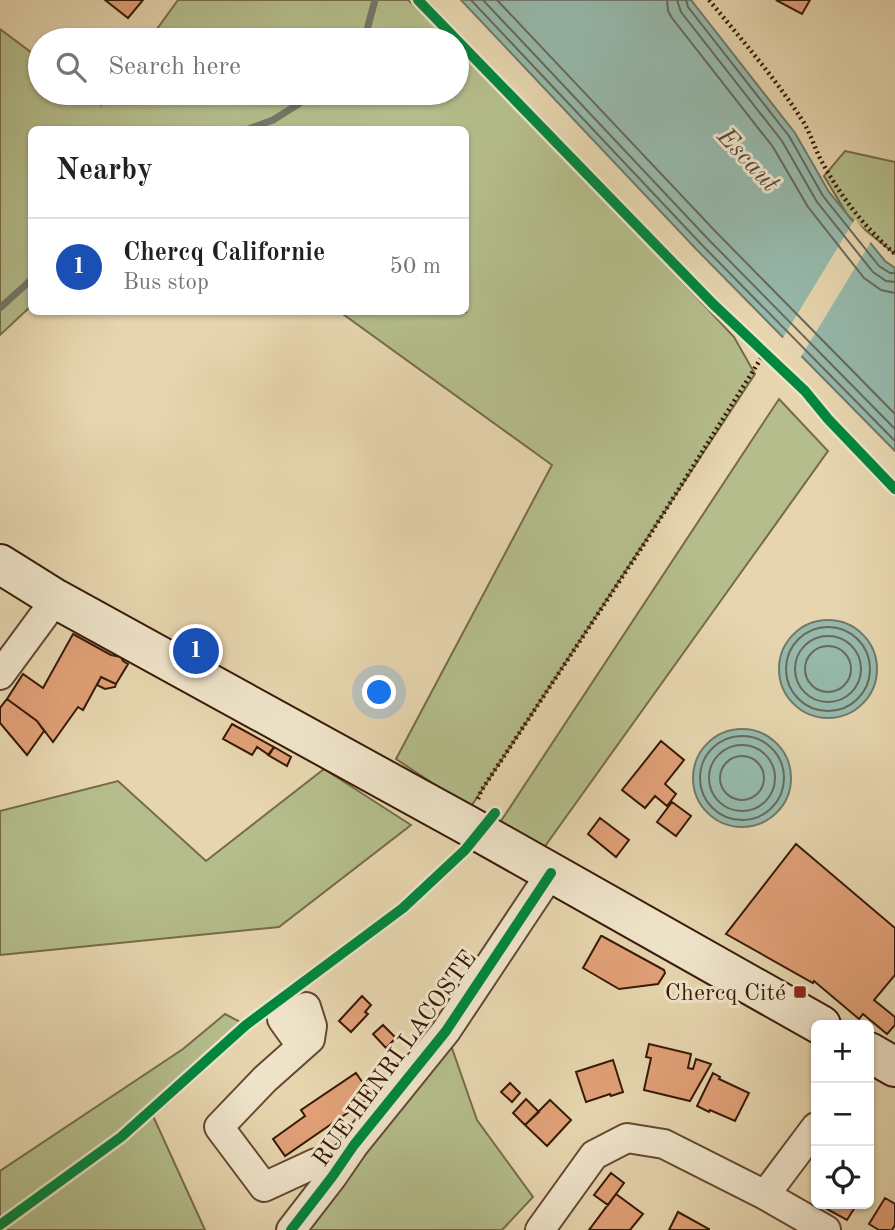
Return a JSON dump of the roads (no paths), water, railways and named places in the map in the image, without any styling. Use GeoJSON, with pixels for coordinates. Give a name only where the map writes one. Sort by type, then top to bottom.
{"type":"FeatureCollection","features":[{"type":"Feature","properties":{"kind":"main road"},"geometry":{"type":"LineString","coordinates":[[0,564],[56,600],[467,825],[812,1020]]}},
{"type":"Feature","properties":{"kind":"street"},"geometry":{"type":"LineString","coordinates":[[0,675],[56,600]]}},
{"type":"Feature","properties":{"kind":"street","name":"RUE HENRI LACOSTE"},"geometry":{"type":"LineString","coordinates":[[291,1230],[446,1031],[551,873]]}},
{"type":"Feature","properties":{"kind":"street","name":"RUE HENRI LACOSTE"},"geometry":{"type":"LineString","coordinates":[[299,1047],[219,1127],[264,1187],[316,1163],[344,1159]]}},
{"type":"Feature","properties":{"kind":"street"},"geometry":{"type":"LineString","coordinates":[[765,1195],[811,1134]]}},
{"type":"Feature","properties":{"kind":"street"},"geometry":{"type":"LineString","coordinates":[[540,1230],[594,1155],[628,1138],[664,1143],[826,1230]]}},
{"type":"Feature","properties":{"kind":"water","name":"Escaut"},"geometry":{"type":"Polygon","coordinates":[[[461,0],[691,0],[795,133],[829,192],[885,261],[895,268],[895,451],[697,250],[461,0]]]}},
{"type":"Feature","properties":{"kind":"water"},"geometry":{"type":"Polygon","coordinates":[[[828,620],[847,624],[863,634],[873,650],[877,669],[873,688],[863,704],[847,714],[828,718],[809,714],[793,704],[783,688],[779,669],[783,650],[793,634],[809,624],[828,620]]]}},
{"type":"Feature","properties":{"kind":"water"},"geometry":{"type":"Polygon","coordinates":[[[742,729],[761,733],[777,743],[787,759],[791,778],[787,797],[777,813],[761,823],[742,827],[723,823],[707,813],[697,797],[693,778],[697,759],[707,743],[723,733],[742,729]]]}},
{"type":"Feature","properties":{"kind":"waterway"},"geometry":{"type":"LineString","coordinates":[[368,28],[375,0]]}},
{"type":"Feature","properties":{"kind":"waterway"},"geometry":{"type":"LineString","coordinates":[[257,126],[273,120],[297,105]]}},
{"type":"Feature","properties":{"kind":"waterway"},"geometry":{"type":"LineString","coordinates":[[0,308],[28,283]]}},
{"type":"Feature","properties":{"kind":"place","name":"Chercq Californie"},"geometry":{"type":"Point","coordinates":[196,651]}},
{"type":"Feature","properties":{"kind":"place","name":"Chercq Cité"},"geometry":{"type":"Point","coordinates":[800,992]}}]}
